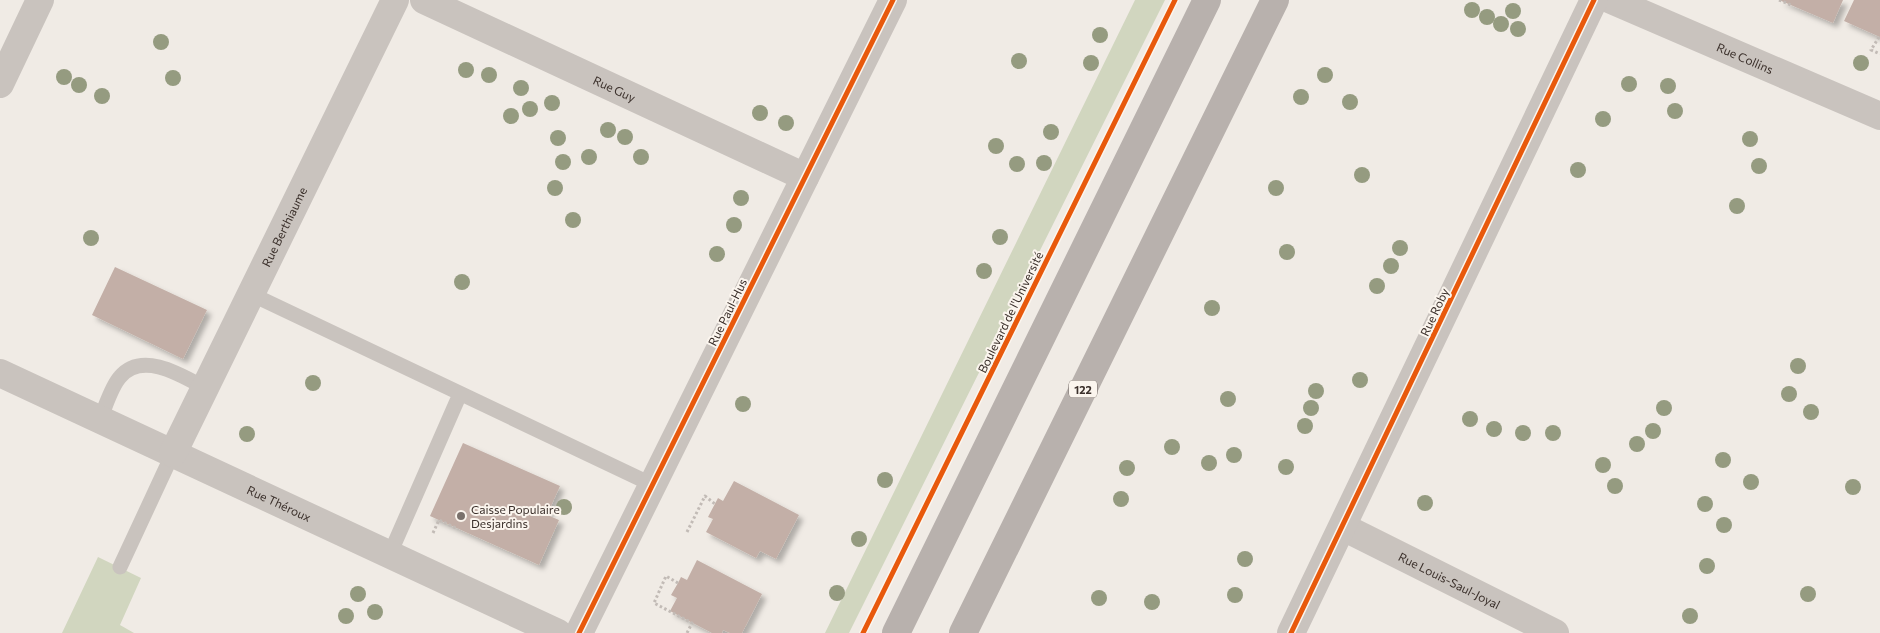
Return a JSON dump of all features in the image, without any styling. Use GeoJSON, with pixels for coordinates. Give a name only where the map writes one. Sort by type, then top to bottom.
{"type":"FeatureCollection","features":[{"type":"Feature","properties":{"kind":"main road"},"geometry":{"type":"LineString","coordinates":[[896,633],[1207,0]]}},
{"type":"Feature","properties":{"kind":"main road","name":"122"},"geometry":{"type":"LineString","coordinates":[[963,633],[1275,0]]}},
{"type":"Feature","properties":{"kind":"street"},"geometry":{"type":"LineString","coordinates":[[0,84],[40,0]]}},
{"type":"Feature","properties":{"kind":"street","name":"Rue Berthiaume"},"geometry":{"type":"LineString","coordinates":[[173,453],[395,0]]}},
{"type":"Feature","properties":{"kind":"street","name":"Rue Guy"},"geometry":{"type":"LineString","coordinates":[[424,0],[805,177]]}},
{"type":"Feature","properties":{"kind":"street","name":"Rue Paul-Hus"},"geometry":{"type":"LineString","coordinates":[[580,633],[893,0]]}},
{"type":"Feature","properties":{"kind":"street","name":"Rue Roby"},"geometry":{"type":"LineString","coordinates":[[1291,633],[1594,0]]}},
{"type":"Feature","properties":{"kind":"street","name":"Rue Collins"},"geometry":{"type":"LineString","coordinates":[[1611,0],[1880,116]]}},
{"type":"Feature","properties":{"kind":"street","name":"Rue Théroux"},"geometry":{"type":"LineString","coordinates":[[0,373],[389,556],[558,633]]}},
{"type":"Feature","properties":{"kind":"street","name":"Rue Louis-Saul-Joyal"},"geometry":{"type":"LineString","coordinates":[[1343,526],[1555,633]]}},
{"type":"Feature","properties":{"kind":"lane"},"geometry":{"type":"LineString","coordinates":[[251,294],[653,485]]}},
{"type":"Feature","properties":{"kind":"lane"},"geometry":{"type":"LineString","coordinates":[[100,419],[120,377],[129,369],[144,365],[158,367],[206,388]]}},
{"type":"Feature","properties":{"kind":"lane"},"geometry":{"type":"LineString","coordinates":[[389,556],[460,394]]}},
{"type":"Feature","properties":{"kind":"lane"},"geometry":{"type":"LineString","coordinates":[[120,567],[173,453]]}},
{"type":"Feature","properties":{"kind":"path"},"geometry":{"type":"LineString","coordinates":[[1779,0],[1791,5]]}},
{"type":"Feature","properties":{"kind":"path"},"geometry":{"type":"LineString","coordinates":[[1878,36],[1871,50],[1880,54]]}},
{"type":"Feature","properties":{"kind":"path"},"geometry":{"type":"LineString","coordinates":[[687,532],[705,496],[715,504]]}},
{"type":"Feature","properties":{"kind":"path"},"geometry":{"type":"LineString","coordinates":[[433,533],[439,520],[458,529]]}},
{"type":"Feature","properties":{"kind":"path"},"geometry":{"type":"LineString","coordinates":[[678,582],[666,576],[654,602],[692,623],[687,633]]}},
{"type":"Feature","properties":{"kind":"green space"},"geometry":{"type":"Polygon","coordinates":[[[1135,0],[1165,0],[849,633],[825,633],[1135,0]]]}},
{"type":"Feature","properties":{"kind":"green space"},"geometry":{"type":"Polygon","coordinates":[[[98,557],[141,578],[120,625],[134,633],[62,633],[98,557]]]}},
{"type":"Feature","properties":{"kind":"building"},"geometry":{"type":"Polygon","coordinates":[[[1779,0],[1843,0],[1833,23],[1779,0]]]}},
{"type":"Feature","properties":{"kind":"building"},"geometry":{"type":"Polygon","coordinates":[[[1854,0],[1880,0],[1880,37],[1844,21],[1854,0]]]}},
{"type":"Feature","properties":{"kind":"building"},"geometry":{"type":"Polygon","coordinates":[[[115,267],[207,310],[183,359],[92,315],[115,267]]]}},
{"type":"Feature","properties":{"kind":"building"},"geometry":{"type":"Polygon","coordinates":[[[463,443],[560,486],[547,515],[559,520],[539,565],[430,516],[463,443]]]}},
{"type":"Feature","properties":{"kind":"building"},"geometry":{"type":"Polygon","coordinates":[[[734,481],[799,515],[776,559],[760,551],[756,558],[706,532],[713,519],[708,517],[718,498],[723,501],[734,481]]]}},
{"type":"Feature","properties":{"kind":"building"},"geometry":{"type":"Polygon","coordinates":[[[697,560],[762,594],[742,633],[730,633],[723,630],[722,633],[712,633],[670,611],[677,598],[671,595],[681,577],[687,580],[697,560]]]}},
{"type":"Feature","properties":{"kind":"cycle path"},"geometry":{"type":"LineString","coordinates":[[579,633],[893,0]]}},
{"type":"Feature","properties":{"kind":"cycle path","name":"Boulevard de l'Université"},"geometry":{"type":"LineString","coordinates":[[863,633],[1175,0]]}},
{"type":"Feature","properties":{"kind":"cycle path"},"geometry":{"type":"LineString","coordinates":[[1291,633],[1594,0]]}},
{"type":"Feature","properties":{"kind":"place","name":"Caisse Populaire Desjardins"},"geometry":{"type":"Point","coordinates":[461,516]}}]}
